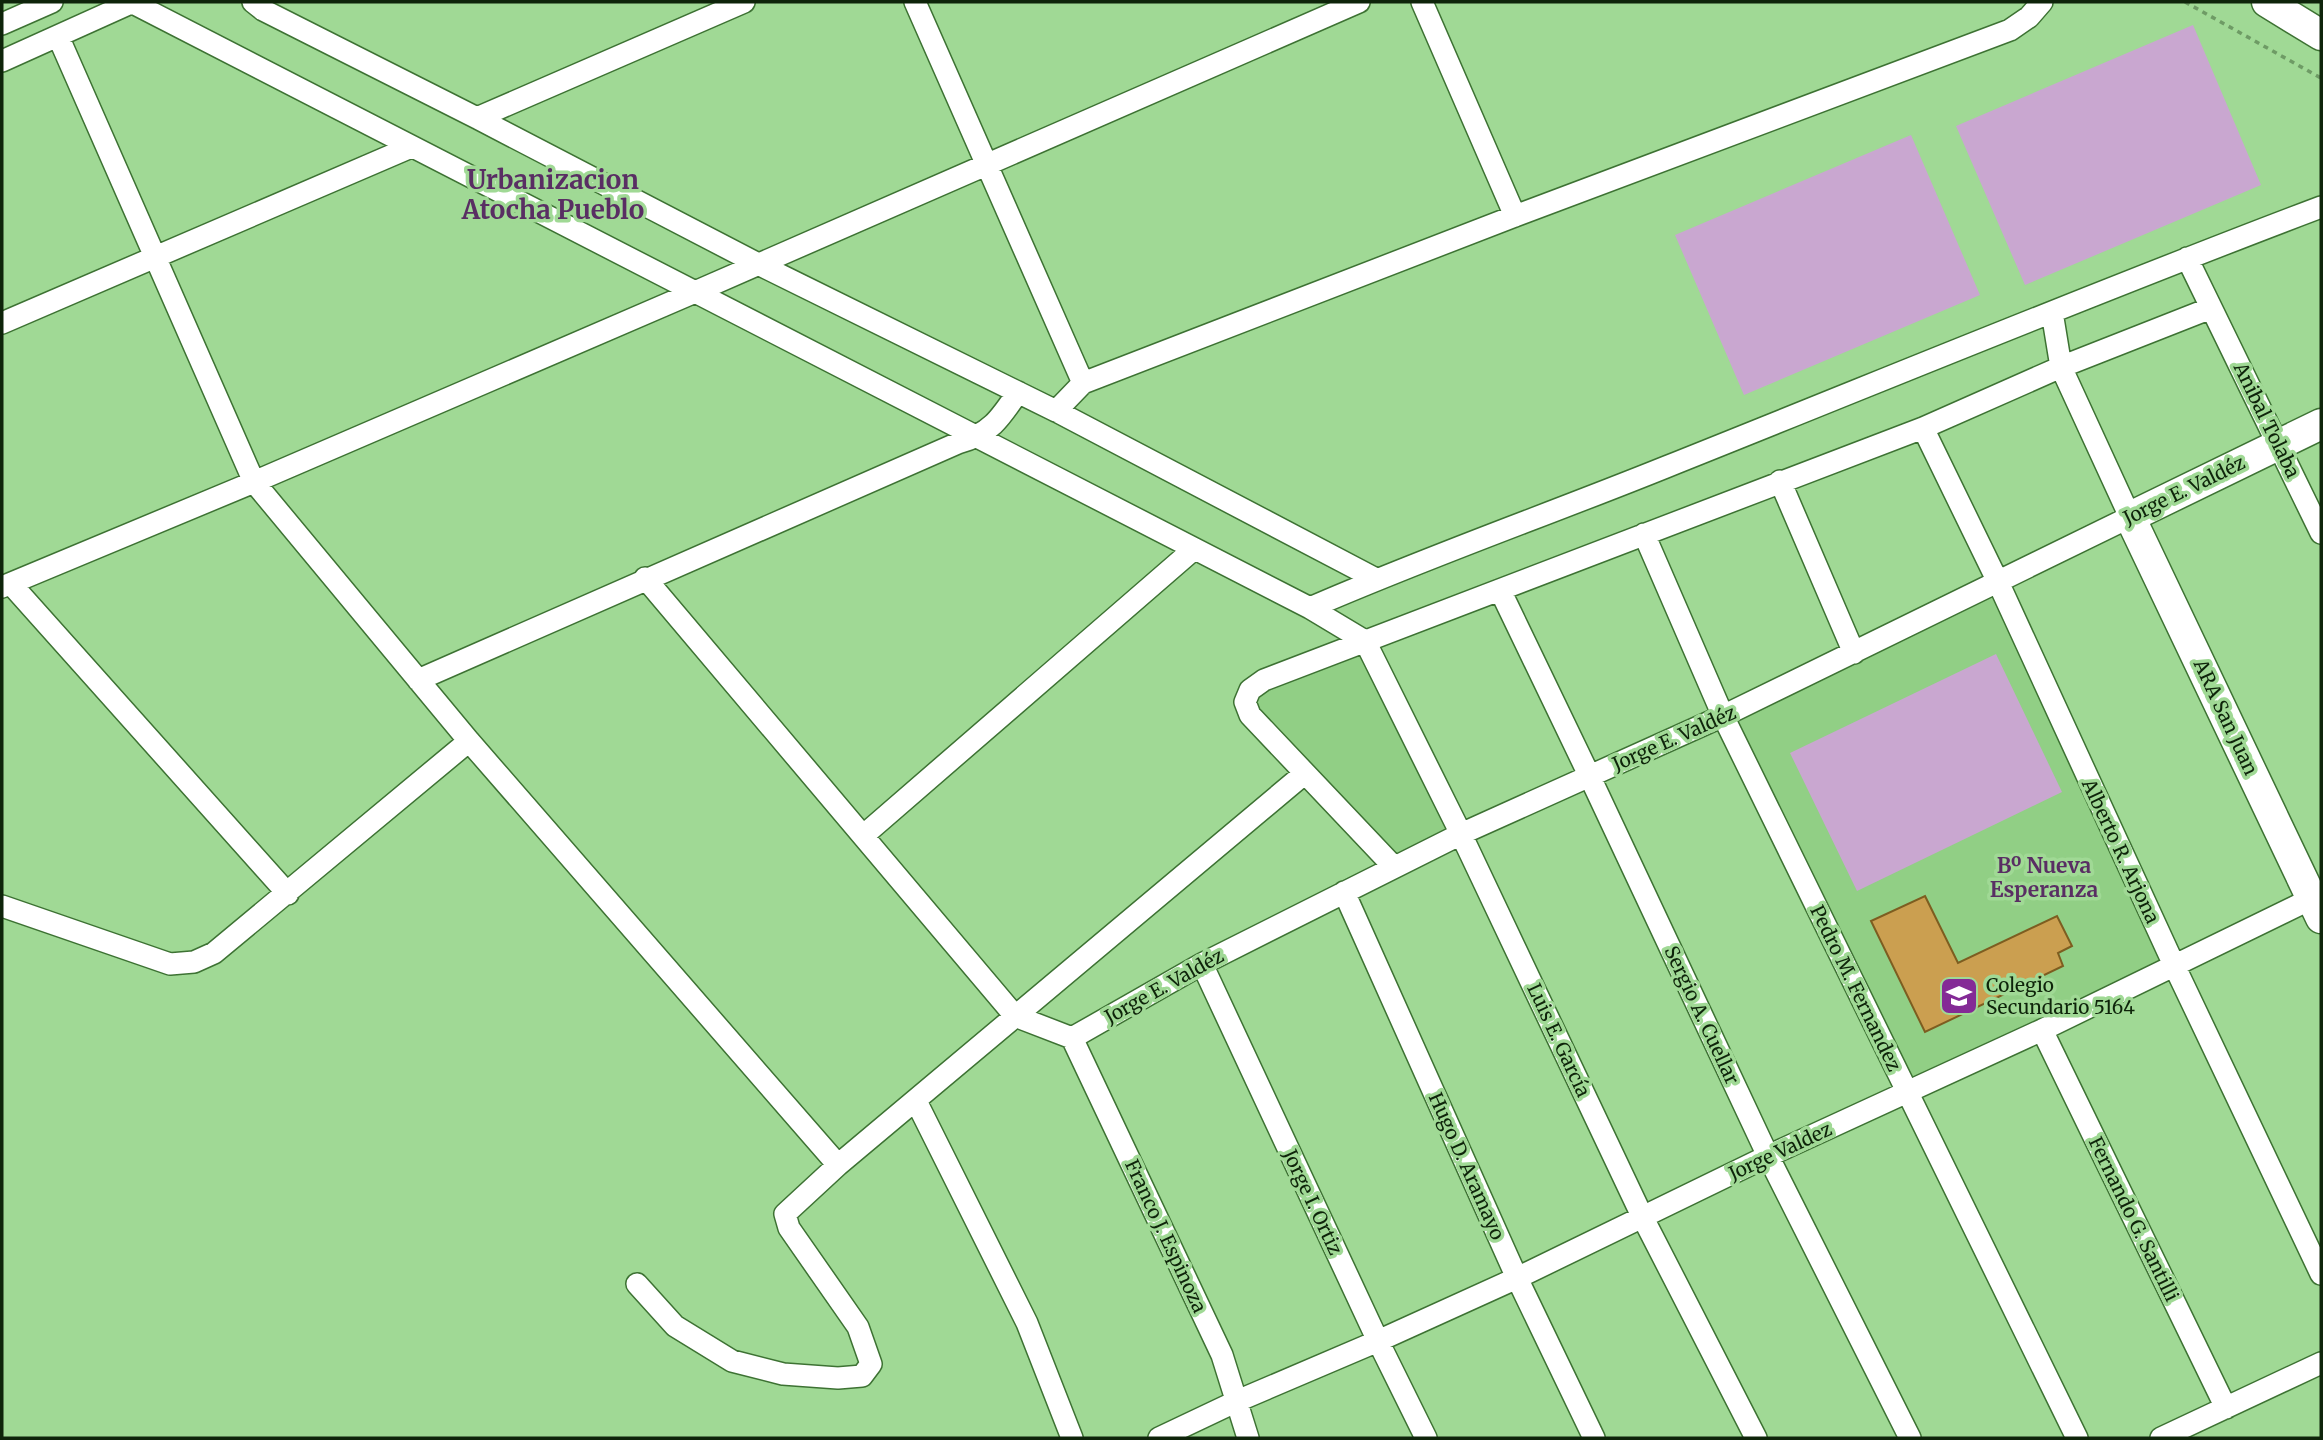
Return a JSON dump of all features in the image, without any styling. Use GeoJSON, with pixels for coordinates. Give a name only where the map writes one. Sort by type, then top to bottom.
{"type":"FeatureCollection","features":[{"type":"Feature","properties":{"kind":"street"},"geometry":{"type":"LineString","coordinates":[[2,61],[132,2],[1310,608],[1365,641]]}},
{"type":"Feature","properties":{"kind":"street"},"geometry":{"type":"LineString","coordinates":[[243,2],[258,6],[760,265],[1056,411],[1376,579]]}},
{"type":"Feature","properties":{"kind":"street"},"geometry":{"type":"LineString","coordinates":[[477,118],[744,2]]}},
{"type":"Feature","properties":{"kind":"street"},"geometry":{"type":"LineString","coordinates":[[915,2],[1083,383]]}},
{"type":"Feature","properties":{"kind":"street"},"geometry":{"type":"LineString","coordinates":[[288,894],[6,585],[760,265],[1359,2]]}},
{"type":"Feature","properties":{"kind":"street"},"geometry":{"type":"LineString","coordinates":[[1422,2],[1515,216]]}},
{"type":"Feature","properties":{"kind":"street"},"geometry":{"type":"LineString","coordinates":[[1056,411],[1083,383],[1515,216],[2010,30],[2029,18],[2042,2]]}},
{"type":"Feature","properties":{"kind":"street"},"geometry":{"type":"LineString","coordinates":[[2267,2],[2321,34]]}},
{"type":"Feature","properties":{"kind":"street"},"geometry":{"type":"LineString","coordinates":[[2,23],[45,3]]}},
{"type":"Feature","properties":{"kind":"street"},"geometry":{"type":"LineString","coordinates":[[58,36],[254,482],[469,741],[838,1165]]}},
{"type":"Feature","properties":{"kind":"street"},"geometry":{"type":"LineString","coordinates":[[2,323],[411,147]]}},
{"type":"Feature","properties":{"kind":"street"},"geometry":{"type":"LineString","coordinates":[[1310,608],[1376,579],[1625,484],[2321,207]]}},
{"type":"Feature","properties":{"kind":"street","name":"Anibal Tolaba"},"geometry":{"type":"LineString","coordinates":[[2188,258],[2321,533]]}},
{"type":"Feature","properties":{"kind":"street"},"geometry":{"type":"LineString","coordinates":[[1394,867],[1250,715],[1245,702],[1250,690],[1264,680],[1923,428],[2061,366],[2211,308]]}},
{"type":"Feature","properties":{"kind":"street"},"geometry":{"type":"LineString","coordinates":[[2052,312],[2061,366],[2130,517]]}},
{"type":"Feature","properties":{"kind":"street"},"geometry":{"type":"LineString","coordinates":[[418,680],[958,443],[977,438],[998,422],[1018,392]]}},
{"type":"Feature","properties":{"kind":"street","name":"Jorge E. Valdéz"},"geometry":{"type":"LineString","coordinates":[[1072,1038],[1202,964],[1461,834],[1723,716],[2321,424]]}},
{"type":"Feature","properties":{"kind":"street","name":"Alberto R. Arjona"},"geometry":{"type":"LineString","coordinates":[[1923,428],[1998,582],[2174,965],[2321,1274]]}},
{"type":"Feature","properties":{"kind":"street"},"geometry":{"type":"LineString","coordinates":[[1780,481],[1854,653]]}},
{"type":"Feature","properties":{"kind":"street","name":"ARA San Juan"},"geometry":{"type":"LineString","coordinates":[[2130,517],[2318,903]]}},
{"type":"Feature","properties":{"kind":"street","name":"Pedro M. Fernandez"},"geometry":{"type":"LineString","coordinates":[[1644,534],[1723,716],[2077,1438]]}},
{"type":"Feature","properties":{"kind":"street"},"geometry":{"type":"LineString","coordinates":[[864,835],[1194,550]]}},
{"type":"Feature","properties":{"kind":"street"},"geometry":{"type":"LineString","coordinates":[[646,579],[1016,1016],[1072,1038]]}},
{"type":"Feature","properties":{"kind":"street","name":"Sergio A. Cuellar"},"geometry":{"type":"LineString","coordinates":[[1500,590],[1768,1156],[1910,1438]]}},
{"type":"Feature","properties":{"kind":"street","name":"Luis E. García"},"geometry":{"type":"LineString","coordinates":[[1365,641],[1461,834],[1642,1216],[1756,1438]]}},
{"type":"Feature","properties":{"kind":"street"},"geometry":{"type":"LineString","coordinates":[[2,906],[170,964],[194,962],[215,953],[469,741]]}},
{"type":"Feature","properties":{"kind":"street"},"geometry":{"type":"LineString","coordinates":[[637,1284],[675,1326],[732,1361],[782,1374],[863,1376],[871,1364],[858,1327],[789,1227],[785,1214],[838,1165],[1304,774]]}},
{"type":"Feature","properties":{"kind":"street","name":"Hugo D. Aramayo"},"geometry":{"type":"LineString","coordinates":[[1344,892],[1517,1278],[1594,1438]]}},
{"type":"Feature","properties":{"kind":"street","name":"Jorge Valdez"},"geometry":{"type":"LineString","coordinates":[[1159,1438],[1517,1278],[1642,1216],[2042,1030],[2174,965],[2318,903]]}},
{"type":"Feature","properties":{"kind":"street","name":"Jorge I. Ortiz"},"geometry":{"type":"LineString","coordinates":[[1202,964],[1426,1438]]}},
{"type":"Feature","properties":{"kind":"street","name":"Fernando G. Santilli"},"geometry":{"type":"LineString","coordinates":[[2042,1030],[2226,1408]]}},
{"type":"Feature","properties":{"kind":"street","name":"Franco J. Espinoza"},"geometry":{"type":"LineString","coordinates":[[1072,1038],[1222,1355],[1248,1438]]}},
{"type":"Feature","properties":{"kind":"street"},"geometry":{"type":"LineString","coordinates":[[916,1101],[1027,1323],[1072,1438]]}},
{"type":"Feature","properties":{"kind":"street"},"geometry":{"type":"LineString","coordinates":[[2161,1438],[2321,1363]]}},
{"type":"Feature","properties":{"kind":"path"},"geometry":{"type":"LineString","coordinates":[[2185,2],[2321,78]]}},
{"type":"Feature","properties":{"kind":"shaded area"},"geometry":{"type":"Polygon","coordinates":[[[2193,25],[2261,185],[2025,285],[1956,126],[2193,25]]]}},
{"type":"Feature","properties":{"kind":"shaded area"},"geometry":{"type":"Polygon","coordinates":[[[1911,135],[1980,295],[1744,395],[1675,235],[1911,135]]]}},
{"type":"Feature","properties":{"kind":"shaded area"},"geometry":{"type":"Polygon","coordinates":[[[1996,585],[2171,963],[1908,1088],[1727,717],[1996,585]]]}},
{"type":"Feature","properties":{"kind":"shaded area"},"geometry":{"type":"Polygon","coordinates":[[[1365,643],[1460,833],[1395,866],[1252,713],[1251,691],[1365,643]]]}},
{"type":"Feature","properties":{"kind":"shaded area"},"geometry":{"type":"Polygon","coordinates":[[[1996,654],[2062,792],[1857,891],[1790,753],[1996,654]]]}},
{"type":"Feature","properties":{"kind":"building"},"geometry":{"type":"Polygon","coordinates":[[[1925,896],[1958,963],[2057,916],[2072,946],[2058,953],[2063,966],[1925,1032],[1871,921],[1925,896]]]}},
{"type":"Feature","properties":{"kind":"place","name":"Colegio Secundario 5164"},"geometry":{"type":"Point","coordinates":[1959,996]}},
{"type":"Feature","properties":{"kind":"district","name":"Urbanizacion Atocha Pueblo"},"geometry":{"type":"Point","coordinates":[553,194]}},
{"type":"Feature","properties":{"kind":"district","name":"Bº Nueva Esperanza"},"geometry":{"type":"Point","coordinates":[2044,877]}}]}
